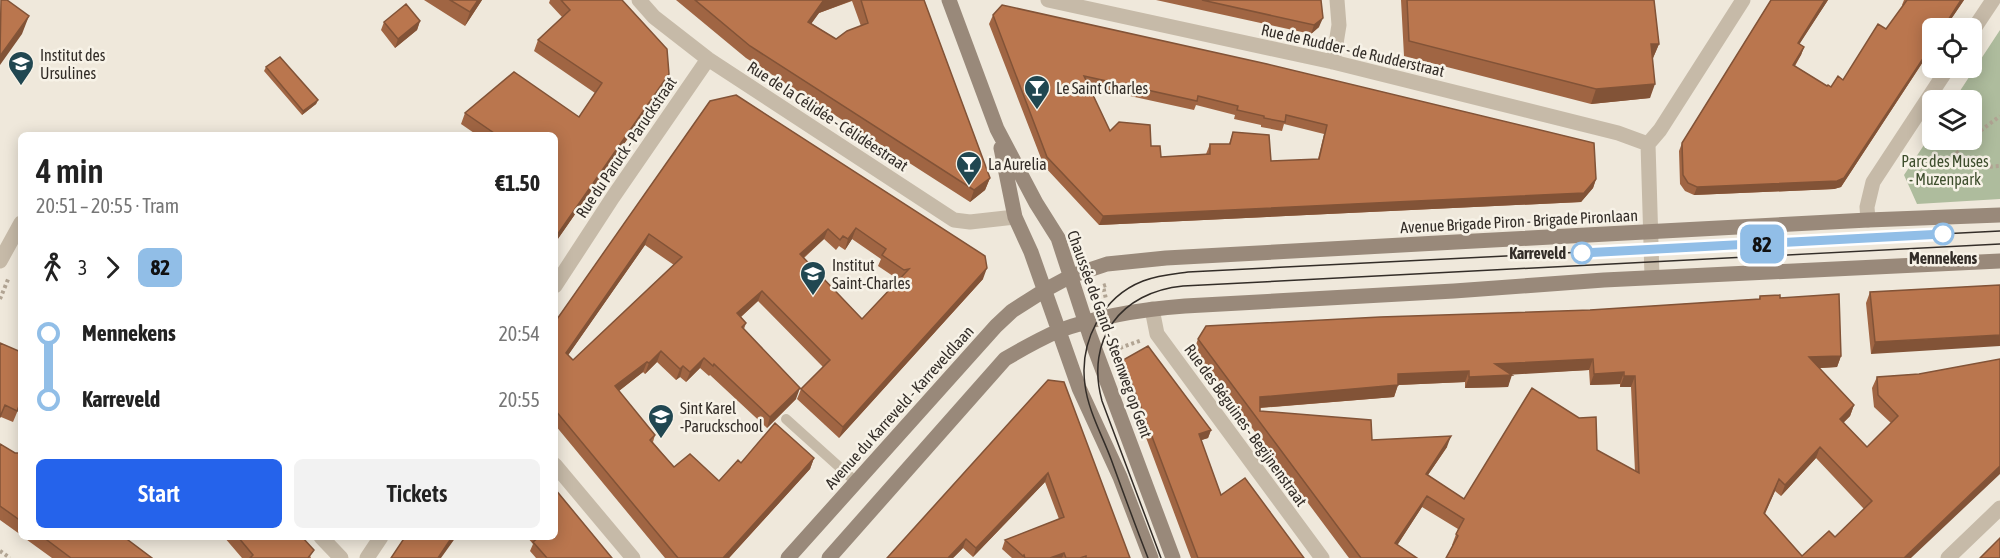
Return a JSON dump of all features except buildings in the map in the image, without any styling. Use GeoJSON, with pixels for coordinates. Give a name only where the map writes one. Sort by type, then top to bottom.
{"type":"FeatureCollection","features":[{"type":"Feature","properties":{"kind":"street","name":"Rue de la Célidée - Célidéestraat"},"geometry":{"type":"LineString","coordinates":[[639,0],[654,17],[708,59],[954,220],[970,222],[1015,217]]}},
{"type":"Feature","properties":{"kind":"street","name":"Chaussée de Gand - Steenweg op Gent"},"geometry":{"type":"LineString","coordinates":[[949,0],[997,129],[1036,203],[1058,238],[1086,323],[1173,558]]}},
{"type":"Feature","properties":{"kind":"street","name":"Rue de Rudder - de Rudderstraat"},"geometry":{"type":"LineString","coordinates":[[1048,0],[1333,62],[1618,133],[1648,144]]}},
{"type":"Feature","properties":{"kind":"street"},"geometry":{"type":"LineString","coordinates":[[1333,62],[1339,25],[1337,0]]}},
{"type":"Feature","properties":{"kind":"street"},"geometry":{"type":"LineString","coordinates":[[1652,277],[1648,144],[1660,130],[1743,0]]}},
{"type":"Feature","properties":{"kind":"street"},"geometry":{"type":"LineString","coordinates":[[1981,18],[1993,0]]}},
{"type":"Feature","properties":{"kind":"street","name":"Rue du Paruck - Paruckstraat"},"geometry":{"type":"LineString","coordinates":[[558,281],[708,59]]}},
{"type":"Feature","properties":{"kind":"street"},"geometry":{"type":"LineString","coordinates":[[1868,220],[1867,207],[1873,182],[1941,78]]}},
{"type":"Feature","properties":{"kind":"street","name":"Chaussée de Gand - Steenweg op Gent"},"geometry":{"type":"LineString","coordinates":[[997,129],[1015,217],[1032,252],[1079,388],[1120,477],[1150,558]]}},
{"type":"Feature","properties":{"kind":"street","name":"Avenue Brigade Piron - Brigade Pironlaan"},"geometry":{"type":"LineString","coordinates":[[1045,290],[1071,276],[1107,264],[1166,258],[1868,220],[2000,215]]}},
{"type":"Feature","properties":{"kind":"street"},"geometry":{"type":"LineString","coordinates":[[0,261],[18,228]]}},
{"type":"Feature","properties":{"kind":"street"},"geometry":{"type":"LineString","coordinates":[[829,558],[1005,359],[1059,331],[1086,323],[1152,309],[1652,277],[2000,261]]}},
{"type":"Feature","properties":{"kind":"street","name":"Avenue du Karreveld - Karreveldlaan"},"geometry":{"type":"LineString","coordinates":[[788,558],[996,326],[1012,311],[1045,290]]}},
{"type":"Feature","properties":{"kind":"street","name":"Rue des Béguines - Begijnenstraat"},"geometry":{"type":"LineString","coordinates":[[1152,309],[1157,334],[1322,558]]}},
{"type":"Feature","properties":{"kind":"street"},"geometry":{"type":"LineString","coordinates":[[558,469],[633,558]]}},
{"type":"Feature","properties":{"kind":"street"},"geometry":{"type":"LineString","coordinates":[[1948,558],[2000,508]]}},
{"type":"Feature","properties":{"kind":"street"},"geometry":{"type":"LineString","coordinates":[[324,540],[340,558]]}},
{"type":"Feature","properties":{"kind":"street"},"geometry":{"type":"LineString","coordinates":[[367,558],[379,540]]}},
{"type":"Feature","properties":{"kind":"lane"},"geometry":{"type":"LineString","coordinates":[[786,419],[856,482]]}},
{"type":"Feature","properties":{"kind":"path"},"geometry":{"type":"LineString","coordinates":[[1982,130],[2000,116]]}},
{"type":"Feature","properties":{"kind":"path"},"geometry":{"type":"LineString","coordinates":[[1955,150],[1970,168],[2000,166]]}},
{"type":"Feature","properties":{"kind":"path"},"geometry":{"type":"LineString","coordinates":[[0,551],[10,558]]}},
{"type":"Feature","properties":{"kind":"green space","name":"Parc des Muses - Muzenpark"},"geometry":{"type":"Polygon","coordinates":[[[2000,30],[2000,199],[1917,204],[1904,175],[1922,148],[1922,150],[1982,150],[1982,90],[1961,90],[1968,78],[1982,78],[1982,57],[2000,30]]]}},
{"type":"Feature","properties":{"kind":"tram line"},"geometry":{"type":"LineString","coordinates":[[1148,558],[1092,413],[1085,385],[1084,369],[1090,337],[1096,323],[1116,298],[1128,288],[1143,281],[1188,272],[2000,231]]}},
{"type":"Feature","properties":{"kind":"tram line","name":"82"},"geometry":{"type":"LineString","coordinates":[[1582,253],[1943,234]]}},
{"type":"Feature","properties":{"kind":"tram line"},"geometry":{"type":"LineString","coordinates":[[1161,558],[1102,401],[1098,379],[1099,358],[1104,339],[1113,322],[1142,298],[1161,290],[1183,286],[2000,244]]}},
{"type":"Feature","properties":{"kind":"place","name":"Institut des Ursulines"},"geometry":{"type":"Point","coordinates":[21,87]}},
{"type":"Feature","properties":{"kind":"place","name":"Le Saint Charles"},"geometry":{"type":"Point","coordinates":[1037,111]}},
{"type":"Feature","properties":{"kind":"place","name":"La Aurelia"},"geometry":{"type":"Point","coordinates":[969,187]}},
{"type":"Feature","properties":{"kind":"place","name":"Mennekens"},"geometry":{"type":"Point","coordinates":[1943,234]}},
{"type":"Feature","properties":{"kind":"place","name":"Karreveld"},"geometry":{"type":"Point","coordinates":[1582,253]}},
{"type":"Feature","properties":{"kind":"place","name":"Institut Saint-Charles"},"geometry":{"type":"Point","coordinates":[813,297]}},
{"type":"Feature","properties":{"kind":"place","name":"Sint Karel -Paruckschool"},"geometry":{"type":"Point","coordinates":[661,440]}}]}
